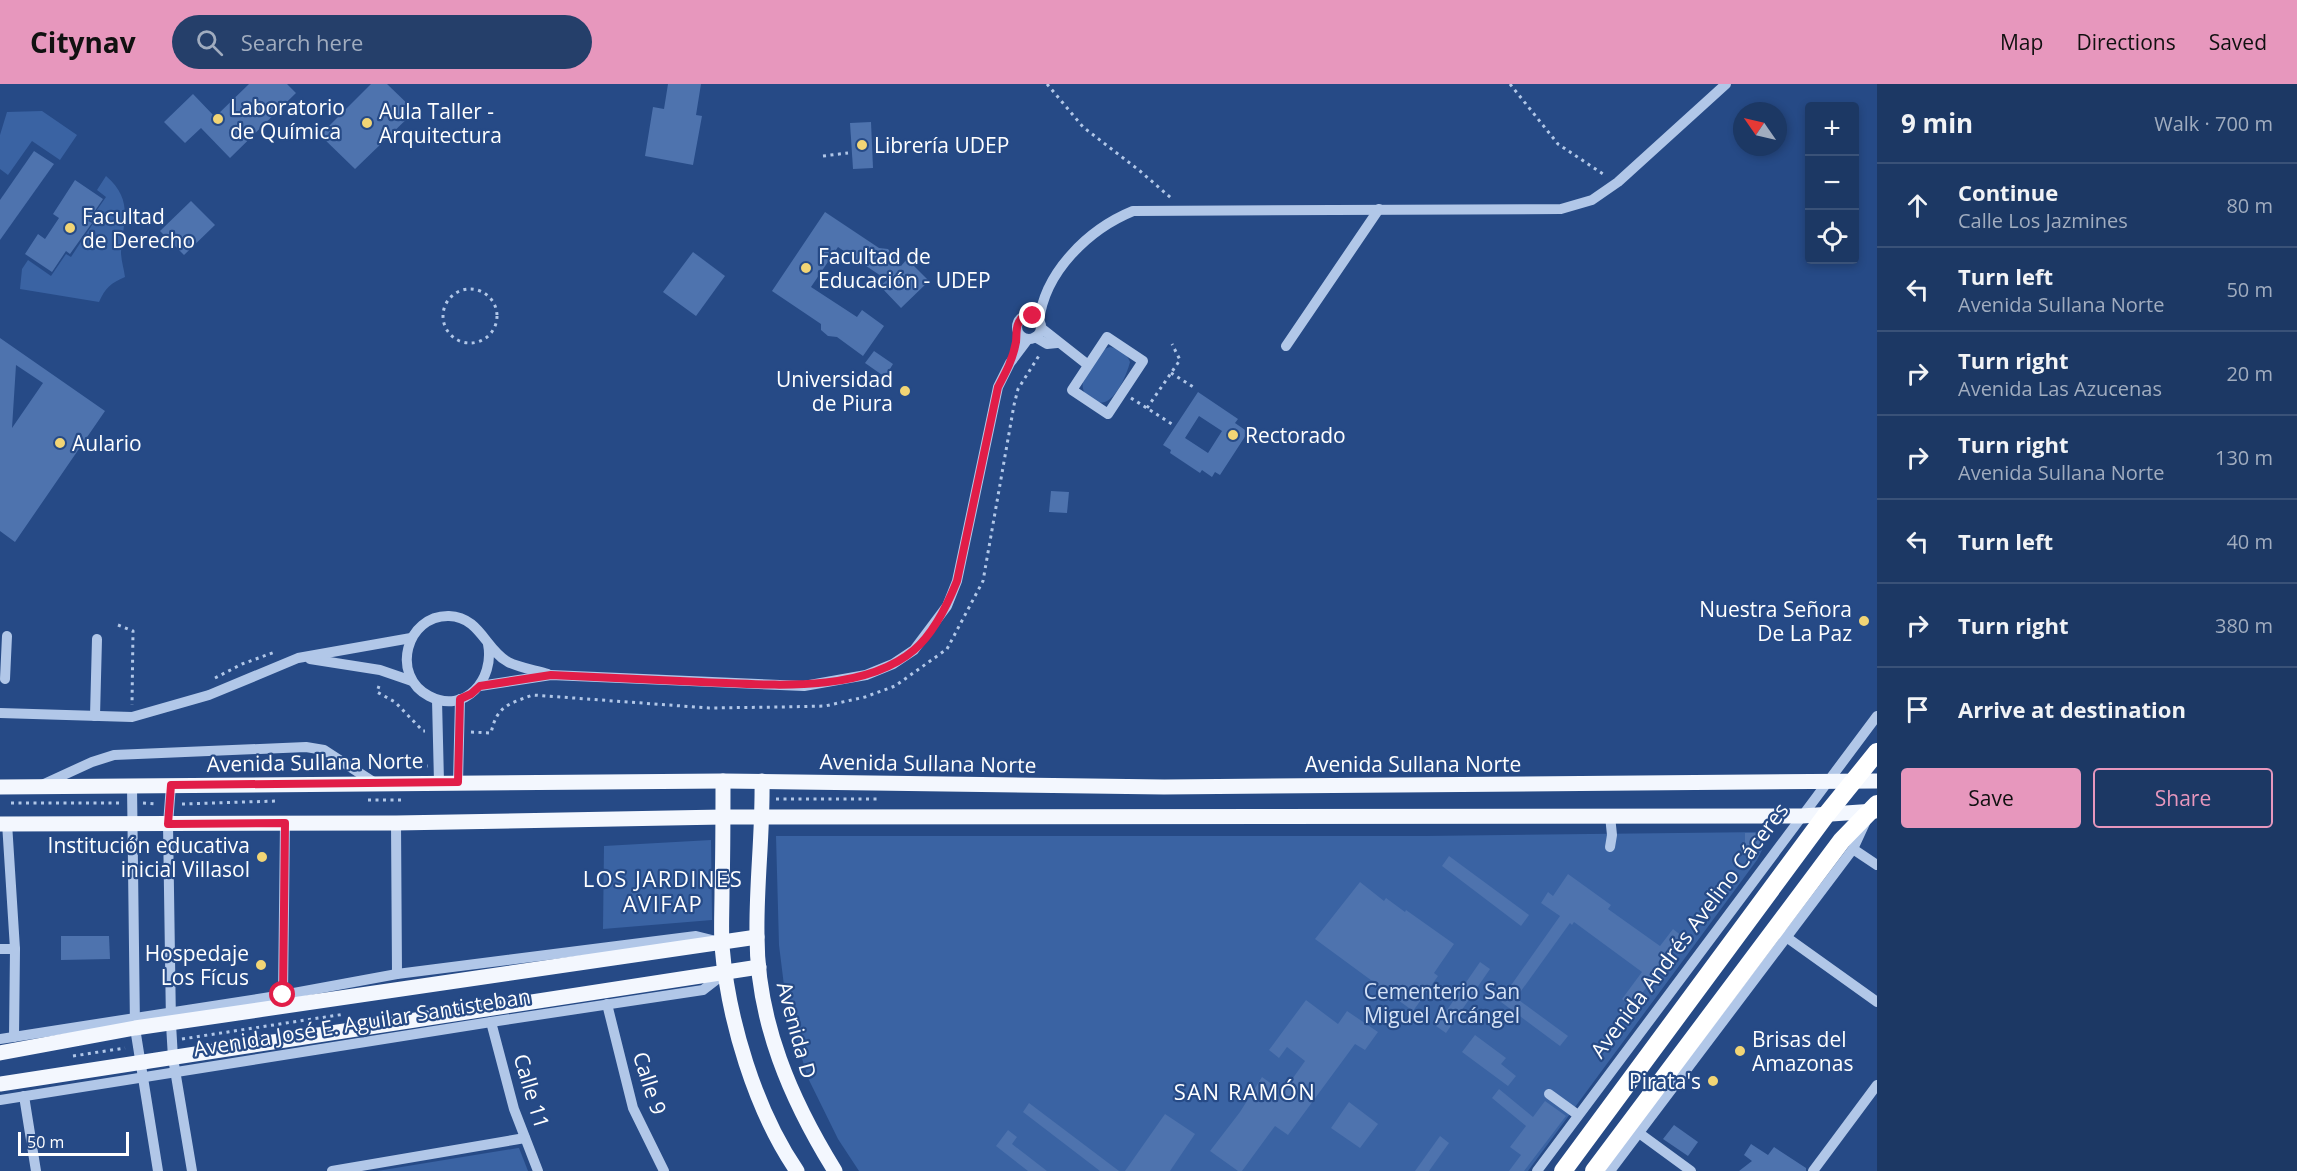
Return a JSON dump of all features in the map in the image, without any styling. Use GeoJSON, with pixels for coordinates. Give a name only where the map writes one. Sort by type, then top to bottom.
{"type":"FeatureCollection","features":[{"type":"Feature","properties":{"kind":"highway","name":"Avenida Andrés Avelino Cáceres"},"geometry":{"type":"LineString","coordinates":[[1563,1171],[1826,815],[1877,752]]}},
{"type":"Feature","properties":{"kind":"highway"},"geometry":{"type":"LineString","coordinates":[[1594,1171],[1780,933],[1842,840],[1875,809]]}},
{"type":"Feature","properties":{"kind":"main road"},"geometry":{"type":"LineString","coordinates":[[723,781],[722,943],[725,973],[743,1054],[780,1144],[797,1171]]}},
{"type":"Feature","properties":{"kind":"main road","name":"Avenida Sullana Norte"},"geometry":{"type":"LineString","coordinates":[[0,787],[762,781],[1164,787],[1877,781]]}},
{"type":"Feature","properties":{"kind":"main road","name":"Avenida D"},"geometry":{"type":"LineString","coordinates":[[762,781],[763,818],[756,937],[764,1008],[787,1083],[811,1132],[835,1171]]}},
{"type":"Feature","properties":{"kind":"main road"},"geometry":{"type":"LineString","coordinates":[[3,824],[396,823],[723,817],[1802,816],[1875,809]]}},
{"type":"Feature","properties":{"kind":"main road","name":"Avenida José E. Aguilar Santisteban"},"geometry":{"type":"LineString","coordinates":[[0,1053],[135,1023],[756,937]]}},
{"type":"Feature","properties":{"kind":"main road","name":"Avenida José E. Aguilar Santisteban"},"geometry":{"type":"LineString","coordinates":[[0,1084],[174,1065],[759,967]]}},
{"type":"Feature","properties":{"kind":"street"},"geometry":{"type":"LineString","coordinates":[[1010,363],[1037,333],[1054,275],[1094,234],[1117,218],[1133,211],[1561,209],[1592,200],[1618,183],[1726,84]]}},
{"type":"Feature","properties":{"kind":"street"},"geometry":{"type":"LineString","coordinates":[[1286,346],[1379,209]]}},
{"type":"Feature","properties":{"kind":"street"},"geometry":{"type":"LineString","coordinates":[[480,686],[551,675],[804,686],[866,675],[893,664],[914,650],[947,606],[957,581],[998,387],[1010,363],[1020,319],[1045,303]]}},
{"type":"Feature","properties":{"kind":"street"},"geometry":{"type":"LineString","coordinates":[[1024,316],[1033,316],[1037,333],[1047,344],[1057,343],[1089,365]]}},
{"type":"Feature","properties":{"kind":"street"},"geometry":{"type":"LineString","coordinates":[[1017,328],[1020,335],[1037,333]]}},
{"type":"Feature","properties":{"kind":"street"},"geometry":{"type":"LineString","coordinates":[[1107,337],[1143,361],[1108,414],[1072,390],[1089,365],[1107,337]]}},
{"type":"Feature","properties":{"kind":"street"},"geometry":{"type":"LineString","coordinates":[[488,644],[489,666],[480,686],[471,694],[460,699],[437,699],[423,693],[412,681],[405,660],[411,638],[426,622],[449,616],[462,618],[473,624],[488,644],[509,662],[551,675]]}},
{"type":"Feature","properties":{"kind":"street"},"geometry":{"type":"LineString","coordinates":[[5,679],[8,636]]}},
{"type":"Feature","properties":{"kind":"street"},"geometry":{"type":"LineString","coordinates":[[0,713],[132,717],[209,695],[298,658],[411,638]]}},
{"type":"Feature","properties":{"kind":"street"},"geometry":{"type":"LineString","coordinates":[[95,716],[97,639]]}},
{"type":"Feature","properties":{"kind":"street"},"geometry":{"type":"LineString","coordinates":[[298,658],[370,668],[412,681]]}},
{"type":"Feature","properties":{"kind":"street"},"geometry":{"type":"LineString","coordinates":[[437,699],[438,782]]}},
{"type":"Feature","properties":{"kind":"street"},"geometry":{"type":"LineString","coordinates":[[458,782],[460,699]]}},
{"type":"Feature","properties":{"kind":"street","name":"Avenida Andrés Avelino Cáceres"},"geometry":{"type":"LineString","coordinates":[[1537,1171],[1877,716]]}},
{"type":"Feature","properties":{"kind":"street"},"geometry":{"type":"LineString","coordinates":[[37,787],[92,762],[114,755],[306,747],[324,750],[375,783]]}},
{"type":"Feature","properties":{"kind":"street"},"geometry":{"type":"LineString","coordinates":[[171,785],[168,824],[172,1041],[192,1171]]}},
{"type":"Feature","properties":{"kind":"street"},"geometry":{"type":"LineString","coordinates":[[132,786],[135,1023],[140,1070],[158,1171]]}},
{"type":"Feature","properties":{"kind":"street"},"geometry":{"type":"LineString","coordinates":[[1610,1171],[1780,933],[1853,849],[1875,809]]}},
{"type":"Feature","properties":{"kind":"street"},"geometry":{"type":"LineString","coordinates":[[1610,816],[1612,835],[1610,847]]}},
{"type":"Feature","properties":{"kind":"street"},"geometry":{"type":"LineString","coordinates":[[283,995],[285,823]]}},
{"type":"Feature","properties":{"kind":"street"},"geometry":{"type":"LineString","coordinates":[[396,823],[397,974]]}},
{"type":"Feature","properties":{"kind":"street"},"geometry":{"type":"LineString","coordinates":[[3,824],[15,949],[14,1037]]}},
{"type":"Feature","properties":{"kind":"street"},"geometry":{"type":"LineString","coordinates":[[1853,849],[1877,865]]}},
{"type":"Feature","properties":{"kind":"street"},"geometry":{"type":"LineString","coordinates":[[1780,933],[1877,1002]]}},
{"type":"Feature","properties":{"kind":"street","name":"Avenida José E. Aguilar Santisteban"},"geometry":{"type":"LineString","coordinates":[[171,1018],[397,974],[696,936],[722,943]]}},
{"type":"Feature","properties":{"kind":"street"},"geometry":{"type":"LineString","coordinates":[[0,949],[15,949]]}},
{"type":"Feature","properties":{"kind":"street","name":"Avenida José E. Aguilar Santisteban"},"geometry":{"type":"LineString","coordinates":[[174,1065],[491,1022],[703,990],[725,973]]}},
{"type":"Feature","properties":{"kind":"street","name":"Calle 9"},"geometry":{"type":"LineString","coordinates":[[607,1004],[633,1108],[664,1171]]}},
{"type":"Feature","properties":{"kind":"street","name":"Calle 11"},"geometry":{"type":"LineString","coordinates":[[491,1022],[514,1108],[538,1171]]}},
{"type":"Feature","properties":{"kind":"street","name":"Avenida José E. Aguilar Santisteban"},"geometry":{"type":"LineString","coordinates":[[0,1039],[135,1023]]}},
{"type":"Feature","properties":{"kind":"street","name":"Avenida José E. Aguilar Santisteban"},"geometry":{"type":"LineString","coordinates":[[0,1100],[140,1070]]}},
{"type":"Feature","properties":{"kind":"street"},"geometry":{"type":"LineString","coordinates":[[1813,1171],[1877,1085]]}},
{"type":"Feature","properties":{"kind":"street"},"geometry":{"type":"LineString","coordinates":[[1550,1094],[1578,1115]]}},
{"type":"Feature","properties":{"kind":"street"},"geometry":{"type":"LineString","coordinates":[[24,1096],[36,1171]]}},
{"type":"Feature","properties":{"kind":"street"},"geometry":{"type":"LineString","coordinates":[[1639,1133],[1691,1171]]}},
{"type":"Feature","properties":{"kind":"street"},"geometry":{"type":"LineString","coordinates":[[332,1171],[525,1138]]}},
{"type":"Feature","properties":{"kind":"path"},"geometry":{"type":"LineString","coordinates":[[1047,84],[1083,127],[1140,171],[1184,210]]}},
{"type":"Feature","properties":{"kind":"path"},"geometry":{"type":"LineString","coordinates":[[1510,84],[1558,144],[1618,183]]}},
{"type":"Feature","properties":{"kind":"path"},"geometry":{"type":"LineString","coordinates":[[823,156],[848,153]]}},
{"type":"Feature","properties":{"kind":"path"},"geometry":{"type":"LineString","coordinates":[[472,288],[488,295],[494,302],[497,313],[494,329],[481,341],[472,343],[456,339],[445,326],[443,317],[448,300],[463,289],[472,288]]}},
{"type":"Feature","properties":{"kind":"path"},"geometry":{"type":"LineString","coordinates":[[491,733],[495,717],[506,706],[533,695],[709,708],[825,706],[865,697],[896,686],[912,676],[947,649],[983,581],[1018,389],[1039,357],[1037,333]]}},
{"type":"Feature","properties":{"kind":"path"},"geometry":{"type":"LineString","coordinates":[[1147,408],[1180,360],[1172,344]]}},
{"type":"Feature","properties":{"kind":"path"},"geometry":{"type":"LineString","coordinates":[[1171,373],[1195,388]]}},
{"type":"Feature","properties":{"kind":"path"},"geometry":{"type":"LineString","coordinates":[[1140,404],[1175,426]]}},
{"type":"Feature","properties":{"kind":"path"},"geometry":{"type":"LineString","coordinates":[[118,625],[133,631],[131,705],[140,703]]}},
{"type":"Feature","properties":{"kind":"path"},"geometry":{"type":"LineString","coordinates":[[207,682],[242,664],[281,650]]}},
{"type":"Feature","properties":{"kind":"path"},"geometry":{"type":"LineString","coordinates":[[172,1041],[184,1039]]}},
{"type":"Feature","properties":{"kind":"path"},"geometry":{"type":"LineString","coordinates":[[125,1048],[138,1046]]}},
{"type":"Feature","properties":{"kind":"green space"},"geometry":{"type":"Polygon","coordinates":[[[42,111],[77,135],[60,160],[32,141],[8,175],[0,169],[0,135],[7,112],[42,111]]]}},
{"type":"Feature","properties":{"kind":"green space"},"geometry":{"type":"Polygon","coordinates":[[[106,176],[115,185],[124,202],[125,221],[121,258],[125,277],[109,286],[99,302],[20,289],[22,269],[28,260],[51,276],[66,254],[71,257],[94,222],[90,220],[106,197],[97,190],[106,176]]]}},
{"type":"Feature","properties":{"kind":"green space"},"geometry":{"type":"Polygon","coordinates":[[[1110,347],[1122,352],[1130,362],[1115,394],[1107,401],[1094,401],[1086,395],[1083,382],[1099,355],[1110,347]]]}},
{"type":"Feature","properties":{"kind":"green space","name":"Cementerio San Miguel Arcángel"},"geometry":{"type":"Polygon","coordinates":[[[1765,832],[1764,846],[1757,860],[1528,1171],[859,1171],[838,1139],[808,1078],[787,1010],[779,945],[776,836],[1425,836],[1765,832]]]}},
{"type":"Feature","properties":{"kind":"green space"},"geometry":{"type":"Polygon","coordinates":[[[711,840],[712,920],[603,929],[604,846],[711,840]]]}},
{"type":"Feature","properties":{"kind":"green space"},"geometry":{"type":"Polygon","coordinates":[[[518,1148],[528,1171],[377,1171],[518,1148]]]}},
{"type":"Feature","properties":{"kind":"building","name":"Laboratorio de Química"},"geometry":{"type":"Polygon","coordinates":[[[249,84],[287,84],[296,93],[230,158],[201,128],[185,143],[164,122],[193,94],[215,117],[249,84]]]}},
{"type":"Feature","properties":{"kind":"building","name":"Aula Taller - Arquitectura"},"geometry":{"type":"Polygon","coordinates":[[[371,84],[387,84],[415,111],[355,169],[320,135],[371,84]]]}},
{"type":"Feature","properties":{"kind":"building"},"geometry":{"type":"Polygon","coordinates":[[[668,84],[701,84],[696,115],[702,116],[693,165],[645,156],[653,107],[664,109],[668,84]]]}},
{"type":"Feature","properties":{"kind":"building","name":"Librería UDEP"},"geometry":{"type":"Polygon","coordinates":[[[871,122],[873,168],[853,169],[850,123],[871,122]]]}},
{"type":"Feature","properties":{"kind":"building","name":"Facultad de Derecho"},"geometry":{"type":"Polygon","coordinates":[[[34,151],[54,164],[0,240],[0,200],[34,151]]]}},
{"type":"Feature","properties":{"kind":"building","name":"Facultad de Derecho"},"geometry":{"type":"Polygon","coordinates":[[[75,180],[103,199],[88,221],[92,223],[70,254],[66,251],[52,272],[25,254],[38,234],[45,239],[59,218],[53,214],[75,180]]]}},
{"type":"Feature","properties":{"kind":"building"},"geometry":{"type":"Polygon","coordinates":[[[191,201],[215,225],[184,255],[160,231],[191,201]]]}},
{"type":"Feature","properties":{"kind":"building","name":"Facultad de Educación - UDEP"},"geometry":{"type":"Polygon","coordinates":[[[825,212],[879,248],[888,249],[901,266],[907,259],[929,281],[901,308],[880,286],[887,280],[838,247],[811,287],[857,317],[862,310],[884,326],[863,356],[837,337],[828,336],[821,330],[821,324],[772,291],[825,212]]]}},
{"type":"Feature","properties":{"kind":"building"},"geometry":{"type":"Polygon","coordinates":[[[693,252],[725,276],[696,316],[663,292],[693,252]]]}},
{"type":"Feature","properties":{"kind":"building","name":"Aulario"},"geometry":{"type":"Polygon","coordinates":[[[0,338],[105,411],[15,542],[0,531],[0,338]],[[16,365],[12,428],[43,383],[16,365]]]}},
{"type":"Feature","properties":{"kind":"building"},"geometry":{"type":"Polygon","coordinates":[[[874,351],[893,364],[885,377],[865,363],[874,351]]]}},
{"type":"Feature","properties":{"kind":"building","name":"Rectorado"},"geometry":{"type":"Polygon","coordinates":[[[1198,392],[1238,419],[1235,423],[1248,432],[1220,475],[1215,472],[1212,477],[1202,470],[1200,473],[1170,453],[1171,450],[1163,445],[1198,392]],[[1199,416],[1185,438],[1208,453],[1222,431],[1199,416]]]}},
{"type":"Feature","properties":{"kind":"building"},"geometry":{"type":"Polygon","coordinates":[[[1051,491],[1069,492],[1067,513],[1049,512],[1051,491]]]}},
{"type":"Feature","properties":{"kind":"building"},"geometry":{"type":"Polygon","coordinates":[[[1745,833],[1764,833],[1762,846],[1758,846],[1757,854],[1745,853],[1745,833]]]}},
{"type":"Feature","properties":{"kind":"building"},"geometry":{"type":"Polygon","coordinates":[[[1449,856],[1529,915],[1521,926],[1442,866],[1449,856]]]}},
{"type":"Feature","properties":{"kind":"building"},"geometry":{"type":"Polygon","coordinates":[[[1568,874],[1611,905],[1608,909],[1660,946],[1673,929],[1683,937],[1632,1007],[1622,999],[1642,972],[1574,922],[1572,925],[1570,923],[1516,998],[1568,1036],[1560,1046],[1497,999],[1504,989],[1507,991],[1560,916],[1541,903],[1548,892],[1553,896],[1568,874]]]}},
{"type":"Feature","properties":{"kind":"building"},"geometry":{"type":"Polygon","coordinates":[[[1360,882],[1384,901],[1386,898],[1405,912],[1406,910],[1454,944],[1434,973],[1438,976],[1413,1011],[1315,939],[1360,882]]]}},
{"type":"Feature","properties":{"kind":"building"},"geometry":{"type":"Polygon","coordinates":[[[61,936],[109,936],[110,959],[61,960],[61,936]]]}},
{"type":"Feature","properties":{"kind":"building"},"geometry":{"type":"Polygon","coordinates":[[[1480,962],[1490,969],[1446,1033],[1436,1026],[1480,962]]]}},
{"type":"Feature","properties":{"kind":"building"},"geometry":{"type":"Polygon","coordinates":[[[1306,1000],[1338,1024],[1347,1011],[1378,1032],[1365,1050],[1355,1044],[1288,1135],[1275,1126],[1242,1171],[1238,1171],[1210,1151],[1240,1112],[1262,1077],[1283,1092],[1305,1061],[1287,1047],[1279,1058],[1269,1050],[1306,1000]]]}},
{"type":"Feature","properties":{"kind":"building"},"geometry":{"type":"Polygon","coordinates":[[[1475,1035],[1506,1058],[1501,1064],[1516,1076],[1508,1086],[1462,1052],[1475,1035]]]}},
{"type":"Feature","properties":{"kind":"building"},"geometry":{"type":"Polygon","coordinates":[[[1499,1089],[1533,1117],[1545,1101],[1566,1116],[1524,1171],[1509,1171],[1521,1155],[1510,1147],[1526,1126],[1492,1098],[1499,1089]]]}},
{"type":"Feature","properties":{"kind":"building"},"geometry":{"type":"Polygon","coordinates":[[[1349,1102],[1378,1124],[1360,1148],[1331,1128],[1349,1102]]]}},
{"type":"Feature","properties":{"kind":"building"},"geometry":{"type":"Polygon","coordinates":[[[1029,1103],[1119,1171],[1100,1171],[1023,1112],[1029,1103]]]}},
{"type":"Feature","properties":{"kind":"building"},"geometry":{"type":"Polygon","coordinates":[[[1165,1114],[1195,1134],[1170,1171],[1125,1171],[1165,1114]]]}},
{"type":"Feature","properties":{"kind":"building"},"geometry":{"type":"Polygon","coordinates":[[[1674,1125],[1698,1142],[1688,1156],[1663,1139],[1674,1125]]]}},
{"type":"Feature","properties":{"kind":"building"},"geometry":{"type":"Polygon","coordinates":[[[1008,1130],[1017,1137],[1012,1144],[1047,1171],[1028,1171],[996,1146],[1008,1130]]]}},
{"type":"Feature","properties":{"kind":"building"},"geometry":{"type":"Polygon","coordinates":[[[1440,1136],[1449,1143],[1429,1171],[1415,1171],[1440,1136]]]}},
{"type":"Feature","properties":{"kind":"building"},"geometry":{"type":"Polygon","coordinates":[[[1751,1144],[1768,1155],[1774,1147],[1806,1168],[1806,1171],[1739,1171],[1752,1161],[1744,1155],[1751,1144]]]}},
{"type":"Feature","properties":{"kind":"place","name":"Laboratorio de Química"},"geometry":{"type":"Point","coordinates":[218,119]}},
{"type":"Feature","properties":{"kind":"place","name":"Aula Taller - Arquitectura"},"geometry":{"type":"Point","coordinates":[367,123]}},
{"type":"Feature","properties":{"kind":"place","name":"Librería UDEP"},"geometry":{"type":"Point","coordinates":[862,145]}},
{"type":"Feature","properties":{"kind":"place","name":"Facultad de Derecho"},"geometry":{"type":"Point","coordinates":[70,228]}},
{"type":"Feature","properties":{"kind":"place","name":"Facultad de Educación - UDEP"},"geometry":{"type":"Point","coordinates":[806,268]}},
{"type":"Feature","properties":{"kind":"place","name":"Universidad de Piura"},"geometry":{"type":"Point","coordinates":[905,391]}},
{"type":"Feature","properties":{"kind":"place","name":"Rectorado"},"geometry":{"type":"Point","coordinates":[1233,435]}},
{"type":"Feature","properties":{"kind":"place","name":"Aulario"},"geometry":{"type":"Point","coordinates":[60,443]}},
{"type":"Feature","properties":{"kind":"place","name":"Nuestra Señora De La Paz"},"geometry":{"type":"Point","coordinates":[1864,621]}},
{"type":"Feature","properties":{"kind":"place","name":"Institución educativa inicial Villasol"},"geometry":{"type":"Point","coordinates":[262,857]}},
{"type":"Feature","properties":{"kind":"place","name":"Hospedaje Los Fícus"},"geometry":{"type":"Point","coordinates":[261,965]}},
{"type":"Feature","properties":{"kind":"place","name":"Brisas del Amazonas"},"geometry":{"type":"Point","coordinates":[1740,1051]}},
{"type":"Feature","properties":{"kind":"place","name":"Pirata's"},"geometry":{"type":"Point","coordinates":[1713,1081]}},
{"type":"Feature","properties":{"kind":"district","name":"LOS JARDINES AVIFAP"},"geometry":{"type":"Point","coordinates":[663,890]}},
{"type":"Feature","properties":{"kind":"district","name":"SAN RAMÓN"},"geometry":{"type":"Point","coordinates":[1245,1091]}},
{"type":"Feature","properties":{"kind":"route"},"geometry":{"type":"LineString","coordinates":[[283,995],[285,823],[168,824],[171,785],[458,782],[460,699],[471,694],[480,686],[551,675],[804,686],[866,675],[893,664],[914,650],[947,606],[957,581],[965,549],[998,387],[1014,352],[1018,323],[1024,316],[1033,316]]}}]}
